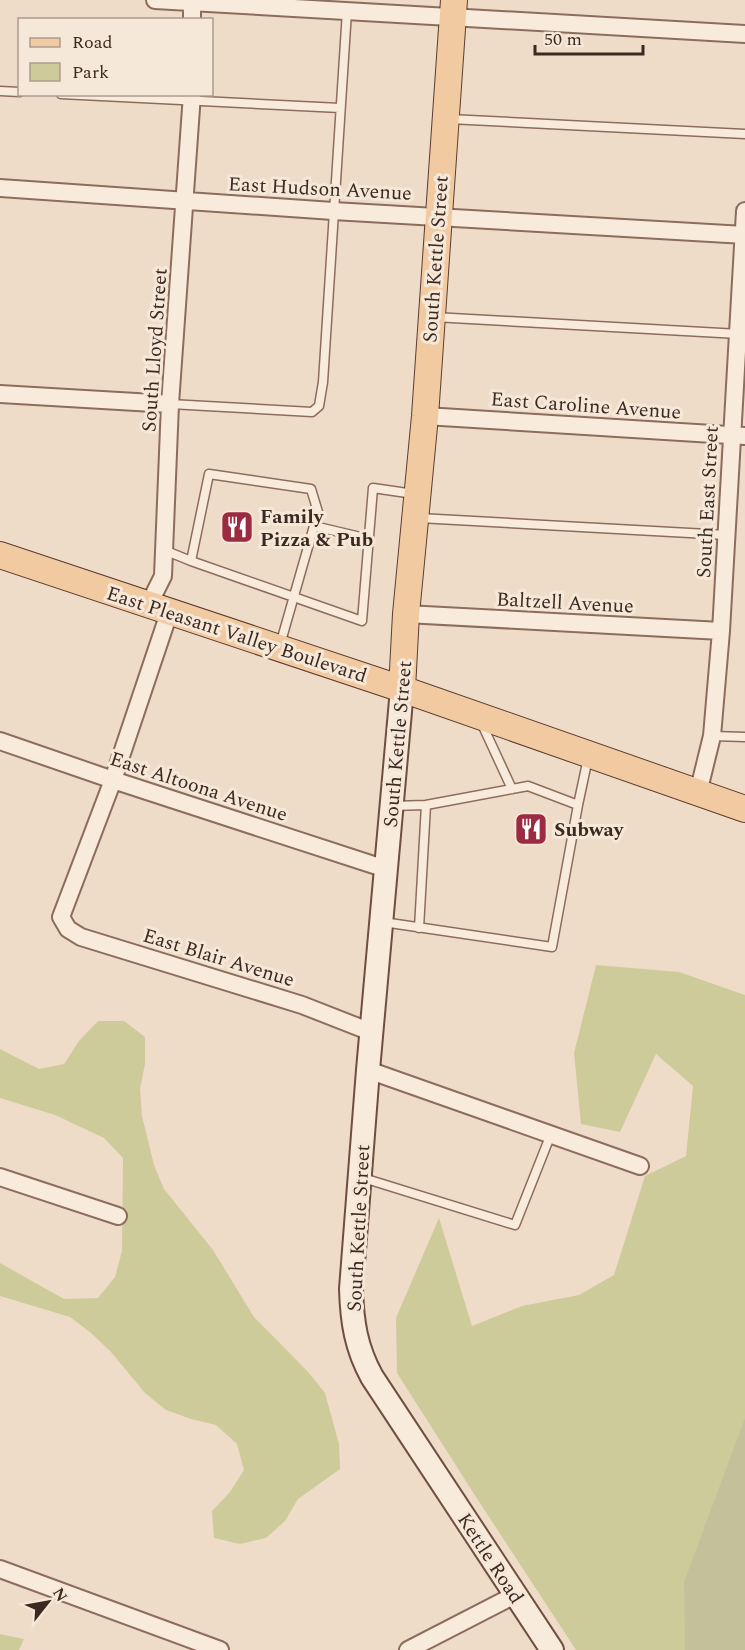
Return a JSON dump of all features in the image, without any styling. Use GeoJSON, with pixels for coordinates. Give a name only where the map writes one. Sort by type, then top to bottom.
{"type":"FeatureCollection","features":[{"type":"Feature","properties":{"kind":"main road","name":"South Kettle Street"},"geometry":{"type":"LineString","coordinates":[[402,689],[406,614],[425,416],[453,8]]}},
{"type":"Feature","properties":{"kind":"main road","name":"East Pleasant Valley Boulevard"},"geometry":{"type":"LineString","coordinates":[[0,555],[402,689],[745,809]]}},
{"type":"Feature","properties":{"kind":"street"},"geometry":{"type":"LineString","coordinates":[[155,0],[192,11],[328,5],[347,11],[453,8],[745,34]]}},
{"type":"Feature","properties":{"kind":"street","name":"South Lloyd Street"},"geometry":{"type":"LineString","coordinates":[[61,917],[113,780],[159,609],[163,576],[170,404],[192,98]]}},
{"type":"Feature","properties":{"kind":"street","name":"East Hudson Avenue"},"geometry":{"type":"LineString","coordinates":[[0,188],[333,211],[745,235]]}},
{"type":"Feature","properties":{"kind":"street","name":"South East Street"},"geometry":{"type":"LineString","coordinates":[[698,793],[712,736],[726,535],[738,436],[745,211]]}},
{"type":"Feature","properties":{"kind":"street"},"geometry":{"type":"LineString","coordinates":[[0,394],[170,404]]}},
{"type":"Feature","properties":{"kind":"street","name":"East Caroline Avenue"},"geometry":{"type":"LineString","coordinates":[[425,416],[738,436]]}},
{"type":"Feature","properties":{"kind":"street","name":"Baltzell Avenue"},"geometry":{"type":"LineString","coordinates":[[406,614],[721,631]]}},
{"type":"Feature","properties":{"kind":"street","name":"South Kettle Street"},"geometry":{"type":"LineString","coordinates":[[402,689],[371,1032],[351,1311],[355,1337],[372,1377],[431,1466]]}},
{"type":"Feature","properties":{"kind":"street","name":"East Altoona Avenue"},"geometry":{"type":"LineString","coordinates":[[0,741],[386,869]]}},
{"type":"Feature","properties":{"kind":"street","name":"East Blair Avenue"},"geometry":{"type":"LineString","coordinates":[[61,917],[68,929],[81,936],[302,1005],[371,1032]]}},
{"type":"Feature","properties":{"kind":"street"},"geometry":{"type":"LineString","coordinates":[[368,1070],[640,1166]]}},
{"type":"Feature","properties":{"kind":"street"},"geometry":{"type":"LineString","coordinates":[[0,1177],[118,1216]]}},
{"type":"Feature","properties":{"kind":"street","name":"Kettle Road"},"geometry":{"type":"LineString","coordinates":[[431,1466],[552,1650]]}},
{"type":"Feature","properties":{"kind":"street"},"geometry":{"type":"LineString","coordinates":[[0,1569],[220,1650]]}},
{"type":"Feature","properties":{"kind":"street"},"geometry":{"type":"LineString","coordinates":[[408,1650],[515,1594]]}},
{"type":"Feature","properties":{"kind":"lane"},"geometry":{"type":"LineString","coordinates":[[170,404],[312,412],[319,406],[323,382],[347,11]]}},
{"type":"Feature","properties":{"kind":"lane"},"geometry":{"type":"LineString","coordinates":[[0,91],[18,92]]}},
{"type":"Feature","properties":{"kind":"lane"},"geometry":{"type":"LineString","coordinates":[[126,96],[340,108]]}},
{"type":"Feature","properties":{"kind":"lane"},"geometry":{"type":"LineString","coordinates":[[445,119],[745,135]]}},
{"type":"Feature","properties":{"kind":"lane"},"geometry":{"type":"LineString","coordinates":[[431,317],[741,334]]}},
{"type":"Feature","properties":{"kind":"lane"},"geometry":{"type":"LineString","coordinates":[[192,561],[208,474],[311,489],[318,512],[279,649]]}},
{"type":"Feature","properties":{"kind":"lane"},"geometry":{"type":"LineString","coordinates":[[164,550],[362,621],[373,488],[416,506],[726,535]]}},
{"type":"Feature","properties":{"kind":"lane"},"geometry":{"type":"LineString","coordinates":[[314,526],[369,539]]}},
{"type":"Feature","properties":{"kind":"lane"},"geometry":{"type":"LineString","coordinates":[[478,716],[512,789]]}},
{"type":"Feature","properties":{"kind":"lane"},"geometry":{"type":"LineString","coordinates":[[712,736],[745,737]]}},
{"type":"Feature","properties":{"kind":"lane"},"geometry":{"type":"LineString","coordinates":[[381,922],[552,947],[589,755]]}},
{"type":"Feature","properties":{"kind":"lane"},"geometry":{"type":"LineString","coordinates":[[392,806],[426,805],[528,786],[578,805]]}},
{"type":"Feature","properties":{"kind":"lane"},"geometry":{"type":"LineString","coordinates":[[419,928],[426,805]]}},
{"type":"Feature","properties":{"kind":"lane"},"geometry":{"type":"LineString","coordinates":[[360,1177],[515,1225],[551,1134]]}},
{"type":"Feature","properties":{"kind":"green space"},"geometry":{"type":"Polygon","coordinates":[[[596,965],[679,972],[745,995],[745,1485],[718,1650],[576,1650],[397,1373],[396,1318],[439,1218],[472,1326],[522,1306],[579,1295],[614,1275],[645,1176],[686,1156],[693,1086],[656,1054],[620,1132],[581,1124],[574,1053],[596,965]]]}},
{"type":"Feature","properties":{"kind":"green space"},"geometry":{"type":"Polygon","coordinates":[[[98,1021],[124,1021],[145,1037],[145,1064],[140,1089],[142,1116],[154,1165],[164,1189],[213,1250],[254,1317],[309,1373],[325,1393],[339,1444],[340,1469],[298,1499],[285,1521],[266,1538],[240,1544],[214,1538],[212,1511],[230,1492],[244,1470],[237,1444],[216,1425],[166,1410],[145,1393],[111,1352],[70,1317],[0,1296],[0,1263],[64,1299],[98,1298],[115,1277],[122,1251],[123,1158],[104,1138],[55,1115],[0,1098],[0,1049],[39,1069],[64,1064],[79,1041],[98,1021]]]}},
{"type":"Feature","properties":{"kind":"green space"},"geometry":{"type":"Polygon","coordinates":[[[0,1634],[24,1639],[19,1650],[0,1650],[0,1634]]]}},
{"type":"Feature","properties":{"kind":"shaded area"},"geometry":{"type":"Polygon","coordinates":[[[745,1418],[745,1650],[685,1650],[684,1582],[745,1418]]]}},
{"type":"Feature","properties":{"kind":"place","name":"Family Pizza & Pub"},"geometry":{"type":"Point","coordinates":[237,527]}},
{"type":"Feature","properties":{"kind":"place","name":"Subway"},"geometry":{"type":"Point","coordinates":[531,829]}}]}
